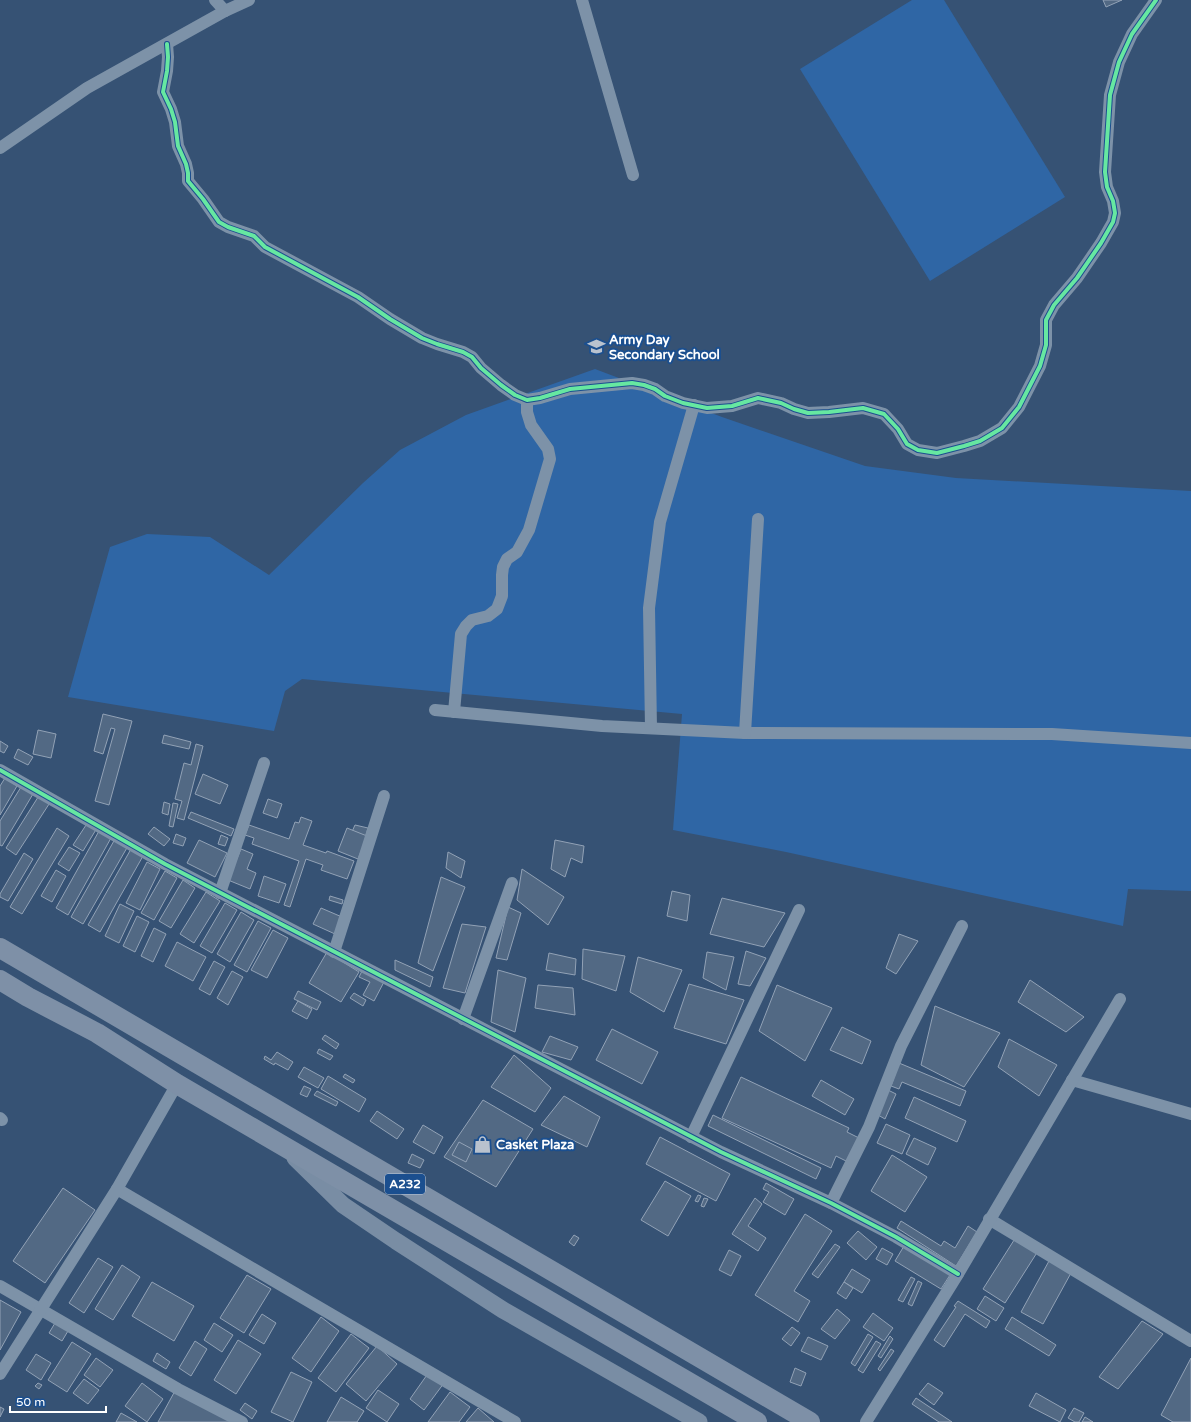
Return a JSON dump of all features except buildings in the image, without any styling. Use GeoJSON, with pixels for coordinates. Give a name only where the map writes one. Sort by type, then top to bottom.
{"type":"FeatureCollection","features":[{"type":"Feature","properties":{"kind":"highway","name":"A232"},"geometry":{"type":"LineString","coordinates":[[0,948],[810,1422]]}},
{"type":"Feature","properties":{"kind":"highway","name":"A232"},"geometry":{"type":"LineString","coordinates":[[0,980],[28,997],[97,1033],[177,1084],[757,1422]]}},
{"type":"Feature","properties":{"kind":"main road"},"geometry":{"type":"LineString","coordinates":[[282,1145],[343,1205],[396,1241],[503,1310],[689,1420]]}},
{"type":"Feature","properties":{"kind":"street"},"geometry":{"type":"LineString","coordinates":[[215,0],[225,11]]}},
{"type":"Feature","properties":{"kind":"street"},"geometry":{"type":"LineString","coordinates":[[0,148],[87,88],[225,11],[249,0]]}},
{"type":"Feature","properties":{"kind":"street"},"geometry":{"type":"LineString","coordinates":[[582,0],[633,175]]}},
{"type":"Feature","properties":{"kind":"street"},"geometry":{"type":"LineString","coordinates":[[167,44],[168,71],[163,92],[175,122],[178,146],[186,164],[188,181],[219,222],[228,227],[254,236],[265,247],[358,297],[390,319],[422,338],[463,352],[472,357],[481,368],[515,395],[527,400],[540,398],[570,389],[632,383],[644,385],[655,389],[665,396],[707,408],[732,406],[758,398],[770,400],[808,412],[829,412],[863,408],[884,414],[898,429],[907,444],[918,450],[938,453],[980,441],[1002,428],[1019,407],[1040,366],[1046,345],[1046,320],[1054,305],[1077,278],[1101,243],[1113,222],[1115,213],[1113,201],[1107,187],[1105,172],[1110,95],[1119,62],[1132,34],[1156,0]]}},
{"type":"Feature","properties":{"kind":"street"},"geometry":{"type":"LineString","coordinates":[[454,712],[460,634],[472,620],[488,616],[496,610],[502,596],[503,567],[507,559],[517,552],[529,530],[550,459],[548,449],[531,426],[527,412],[527,400]]}},
{"type":"Feature","properties":{"kind":"street"},"geometry":{"type":"LineString","coordinates":[[651,728],[649,608],[660,522],[694,405]]}},
{"type":"Feature","properties":{"kind":"street"},"geometry":{"type":"LineString","coordinates":[[745,733],[758,519]]}},
{"type":"Feature","properties":{"kind":"street"},"geometry":{"type":"LineString","coordinates":[[435,710],[602,726],[745,733],[1052,734],[1191,743]]}},
{"type":"Feature","properties":{"kind":"street"},"geometry":{"type":"LineString","coordinates":[[220,893],[264,763]]}},
{"type":"Feature","properties":{"kind":"street"},"geometry":{"type":"LineString","coordinates":[[0,770],[165,864],[220,893],[691,1137],[830,1203],[896,1237],[958,1274]]}},
{"type":"Feature","properties":{"kind":"street"},"geometry":{"type":"LineString","coordinates":[[334,952],[384,796]]}},
{"type":"Feature","properties":{"kind":"street"},"geometry":{"type":"LineString","coordinates":[[463,1019],[512,883]]}},
{"type":"Feature","properties":{"kind":"street"},"geometry":{"type":"LineString","coordinates":[[691,1137],[799,910]]}},
{"type":"Feature","properties":{"kind":"street"},"geometry":{"type":"LineString","coordinates":[[830,1203],[869,1127],[901,1046],[962,926]]}},
{"type":"Feature","properties":{"kind":"street"},"geometry":{"type":"LineString","coordinates":[[866,1422],[958,1274],[989,1219],[1120,999]]}},
{"type":"Feature","properties":{"kind":"street"},"geometry":{"type":"LineString","coordinates":[[1072,1080],[1191,1114]]}},
{"type":"Feature","properties":{"kind":"street"},"geometry":{"type":"LineString","coordinates":[[0,1374],[116,1189],[177,1084]]}},
{"type":"Feature","properties":{"kind":"street"},"geometry":{"type":"LineString","coordinates":[[116,1189],[515,1422]]}},
{"type":"Feature","properties":{"kind":"street"},"geometry":{"type":"LineString","coordinates":[[989,1219],[1191,1341]]}},
{"type":"Feature","properties":{"kind":"street"},"geometry":{"type":"LineString","coordinates":[[0,1286],[178,1389],[242,1422]]}},
{"type":"Feature","properties":{"kind":"shaded area"},"geometry":{"type":"Polygon","coordinates":[[[912,0],[944,0],[1065,197],[930,281],[800,69],[912,0]]]}},
{"type":"Feature","properties":{"kind":"shaded area"},"geometry":{"type":"Polygon","coordinates":[[[595,369],[722,417],[865,466],[956,478],[1191,491],[1191,891],[1128,889],[1123,926],[786,852],[673,830],[682,714],[302,679],[285,691],[274,731],[68,697],[110,547],[147,534],[210,537],[269,575],[363,483],[400,450],[466,415],[595,369]]]}},
{"type":"Feature","properties":{"kind":"cycle path"},"geometry":{"type":"LineString","coordinates":[[167,44],[167,71],[163,92],[175,122],[178,146],[186,164],[188,181],[219,222],[228,227],[254,236],[265,247],[358,297],[390,319],[422,338],[463,352],[472,357],[481,368],[515,395],[527,400],[540,398],[570,389],[632,383],[655,389],[665,396],[683,403],[707,408],[732,406],[758,398],[781,403],[808,413],[863,408],[884,414],[898,429],[907,444],[918,450],[937,453],[980,441],[1002,428],[1019,407],[1040,366],[1046,345],[1046,320],[1054,305],[1077,278],[1101,243],[1113,222],[1115,213],[1113,201],[1107,187],[1105,172],[1110,95],[1119,62],[1132,34],[1156,0]]}},
{"type":"Feature","properties":{"kind":"cycle path"},"geometry":{"type":"LineString","coordinates":[[0,770],[165,864],[721,1152],[831,1203],[896,1237],[958,1274]]}},
{"type":"Feature","properties":{"kind":"place","name":"Army Day Secondary School"},"geometry":{"type":"Point","coordinates":[596,347]}},
{"type":"Feature","properties":{"kind":"place","name":"Casket Plaza"},"geometry":{"type":"Point","coordinates":[483,1145]}}]}
